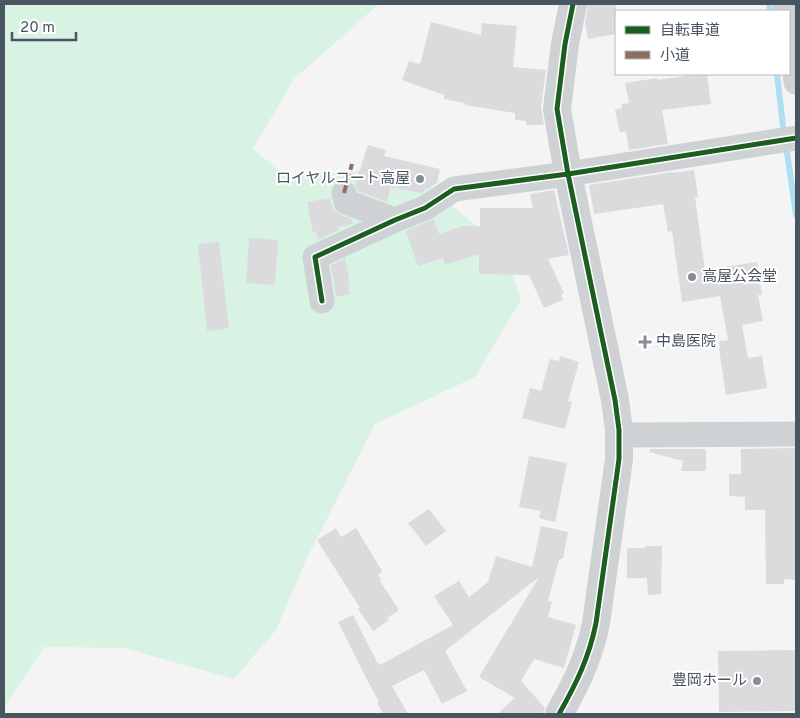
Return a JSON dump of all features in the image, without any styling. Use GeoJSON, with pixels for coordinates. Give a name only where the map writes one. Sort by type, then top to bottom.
{"type":"FeatureCollection","features":[{"type":"Feature","properties":{"kind":"street"},"geometry":{"type":"LineString","coordinates":[[559,714],[587,656],[596,623],[617,473],[619,435],[615,400],[568,174],[557,109],[565,44],[573,4]]}},
{"type":"Feature","properties":{"kind":"street"},"geometry":{"type":"LineString","coordinates":[[790,37],[796,82]]}},
{"type":"Feature","properties":{"kind":"street"},"geometry":{"type":"LineString","coordinates":[[322,301],[315,257],[425,208],[454,189],[568,174],[796,138]]}},
{"type":"Feature","properties":{"kind":"street"},"geometry":{"type":"LineString","coordinates":[[344,193],[346,202],[395,220]]}},
{"type":"Feature","properties":{"kind":"street"},"geometry":{"type":"LineString","coordinates":[[619,435],[796,434]]}},
{"type":"Feature","properties":{"kind":"green space"},"geometry":{"type":"Polygon","coordinates":[[[4,4],[379,4],[294,79],[253,149],[285,176],[386,170],[431,188],[504,249],[521,300],[475,377],[375,424],[306,560],[276,630],[234,679],[124,648],[44,647],[4,708],[4,4]]]}},
{"type":"Feature","properties":{"kind":"building"},"geometry":{"type":"Polygon","coordinates":[[[588,4],[616,4],[615,34],[588,39],[585,22],[588,4]]]}},
{"type":"Feature","properties":{"kind":"building"},"geometry":{"type":"Polygon","coordinates":[[[431,22],[481,35],[482,23],[517,26],[513,67],[546,70],[541,107],[544,125],[526,125],[526,121],[515,120],[515,113],[465,105],[465,103],[444,99],[444,95],[402,80],[409,61],[420,64],[431,22]]]}},
{"type":"Feature","properties":{"kind":"building"},"geometry":{"type":"Polygon","coordinates":[[[707,75],[711,104],[662,110],[668,144],[629,150],[626,131],[620,133],[615,110],[622,108],[622,104],[629,103],[625,83],[657,78],[657,80],[707,75]]]}},
{"type":"Feature","properties":{"kind":"building"},"geometry":{"type":"Polygon","coordinates":[[[368,145],[386,150],[384,156],[440,169],[437,183],[428,189],[424,188],[425,191],[421,193],[391,187],[387,202],[358,191],[355,184],[368,145]]]}},
{"type":"Feature","properties":{"kind":"building"},"geometry":{"type":"Polygon","coordinates":[[[694,170],[698,197],[695,197],[705,270],[757,262],[762,295],[758,295],[763,321],[742,325],[748,358],[762,356],[767,388],[726,395],[719,341],[728,340],[720,296],[682,302],[672,231],[668,232],[663,204],[594,214],[589,185],[694,170]]]}},
{"type":"Feature","properties":{"kind":"building"},"geometry":{"type":"Polygon","coordinates":[[[554,190],[569,255],[548,259],[564,293],[561,295],[563,300],[544,308],[529,275],[479,274],[479,254],[445,265],[443,258],[418,266],[406,231],[434,219],[439,234],[463,226],[480,226],[480,208],[533,208],[530,194],[554,190]]]}},
{"type":"Feature","properties":{"kind":"building"},"geometry":{"type":"Polygon","coordinates":[[[330,198],[336,212],[352,219],[353,224],[338,227],[339,230],[318,240],[316,232],[313,232],[307,202],[330,198]]]}},
{"type":"Feature","properties":{"kind":"building"},"geometry":{"type":"Polygon","coordinates":[[[249,238],[278,240],[275,285],[246,283],[249,238]]]}},
{"type":"Feature","properties":{"kind":"building"},"geometry":{"type":"Polygon","coordinates":[[[219,242],[229,328],[207,331],[198,244],[219,242]]]}},
{"type":"Feature","properties":{"kind":"building"},"geometry":{"type":"Polygon","coordinates":[[[345,259],[350,283],[348,283],[350,294],[336,297],[331,265],[345,259]]]}},
{"type":"Feature","properties":{"kind":"building"},"geometry":{"type":"Polygon","coordinates":[[[560,356],[579,362],[568,401],[572,402],[565,429],[522,418],[530,388],[541,391],[550,359],[559,361],[560,356]]]}},
{"type":"Feature","properties":{"kind":"building"},"geometry":{"type":"Polygon","coordinates":[[[796,448],[796,580],[784,579],[784,584],[766,584],[765,510],[745,510],[745,497],[729,496],[729,474],[741,474],[741,449],[796,448]]]}},
{"type":"Feature","properties":{"kind":"building"},"geometry":{"type":"Polygon","coordinates":[[[650,449],[706,449],[706,471],[681,471],[683,461],[649,452],[650,449]]]}},
{"type":"Feature","properties":{"kind":"building"},"geometry":{"type":"Polygon","coordinates":[[[529,456],[567,463],[555,522],[539,518],[541,511],[519,507],[529,456]]]}},
{"type":"Feature","properties":{"kind":"building"},"geometry":{"type":"Polygon","coordinates":[[[429,509],[446,531],[426,546],[408,523],[429,509]]]}},
{"type":"Feature","properties":{"kind":"building"},"geometry":{"type":"Polygon","coordinates":[[[541,526],[568,532],[563,558],[559,560],[548,601],[552,602],[548,617],[576,625],[564,668],[534,659],[521,681],[545,708],[543,714],[497,714],[515,698],[479,677],[539,577],[445,651],[467,691],[442,704],[424,670],[392,686],[408,714],[383,714],[377,703],[379,702],[338,622],[353,615],[380,665],[453,625],[434,596],[459,581],[469,597],[488,582],[496,556],[532,567],[541,526]]]}},
{"type":"Feature","properties":{"kind":"building"},"geometry":{"type":"Polygon","coordinates":[[[336,528],[341,537],[356,528],[382,571],[378,575],[380,581],[399,610],[373,631],[317,540],[336,528]]]}},
{"type":"Feature","properties":{"kind":"building"},"geometry":{"type":"Polygon","coordinates":[[[645,546],[662,546],[661,594],[648,595],[647,578],[627,578],[627,548],[645,548],[645,546]]]}},
{"type":"Feature","properties":{"kind":"building","name":"豊岡ホール"},"geometry":{"type":"Polygon","coordinates":[[[796,650],[796,711],[719,712],[718,651],[796,650]]]}},
{"type":"Feature","properties":{"kind":"waterway"},"geometry":{"type":"LineString","coordinates":[[769,4],[770,10]]}},
{"type":"Feature","properties":{"kind":"waterway"},"geometry":{"type":"LineString","coordinates":[[777,75],[784,135]]}},
{"type":"Feature","properties":{"kind":"waterway"},"geometry":{"type":"LineString","coordinates":[[786,145],[796,215]]}},
{"type":"Feature","properties":{"kind":"marked path"},"geometry":{"type":"LineString","coordinates":[[344,193],[352,164]]}},
{"type":"Feature","properties":{"kind":"cycle path"},"geometry":{"type":"LineString","coordinates":[[559,714],[581,670],[593,636],[619,459],[619,430],[615,400],[568,174],[557,109],[565,44],[573,4]]}},
{"type":"Feature","properties":{"kind":"cycle path"},"geometry":{"type":"LineString","coordinates":[[322,301],[315,257],[425,208],[454,189],[568,174],[796,138]]}},
{"type":"Feature","properties":{"kind":"place","name":"ロイヤルコート高屋"},"geometry":{"type":"Point","coordinates":[420,179]}},
{"type":"Feature","properties":{"kind":"place","name":"高屋公会堂"},"geometry":{"type":"Point","coordinates":[692,277]}},
{"type":"Feature","properties":{"kind":"place","name":"中島医院"},"geometry":{"type":"Point","coordinates":[645,342]}},
{"type":"Feature","properties":{"kind":"place","name":"豊岡ホール"},"geometry":{"type":"Point","coordinates":[757,681]}}]}
